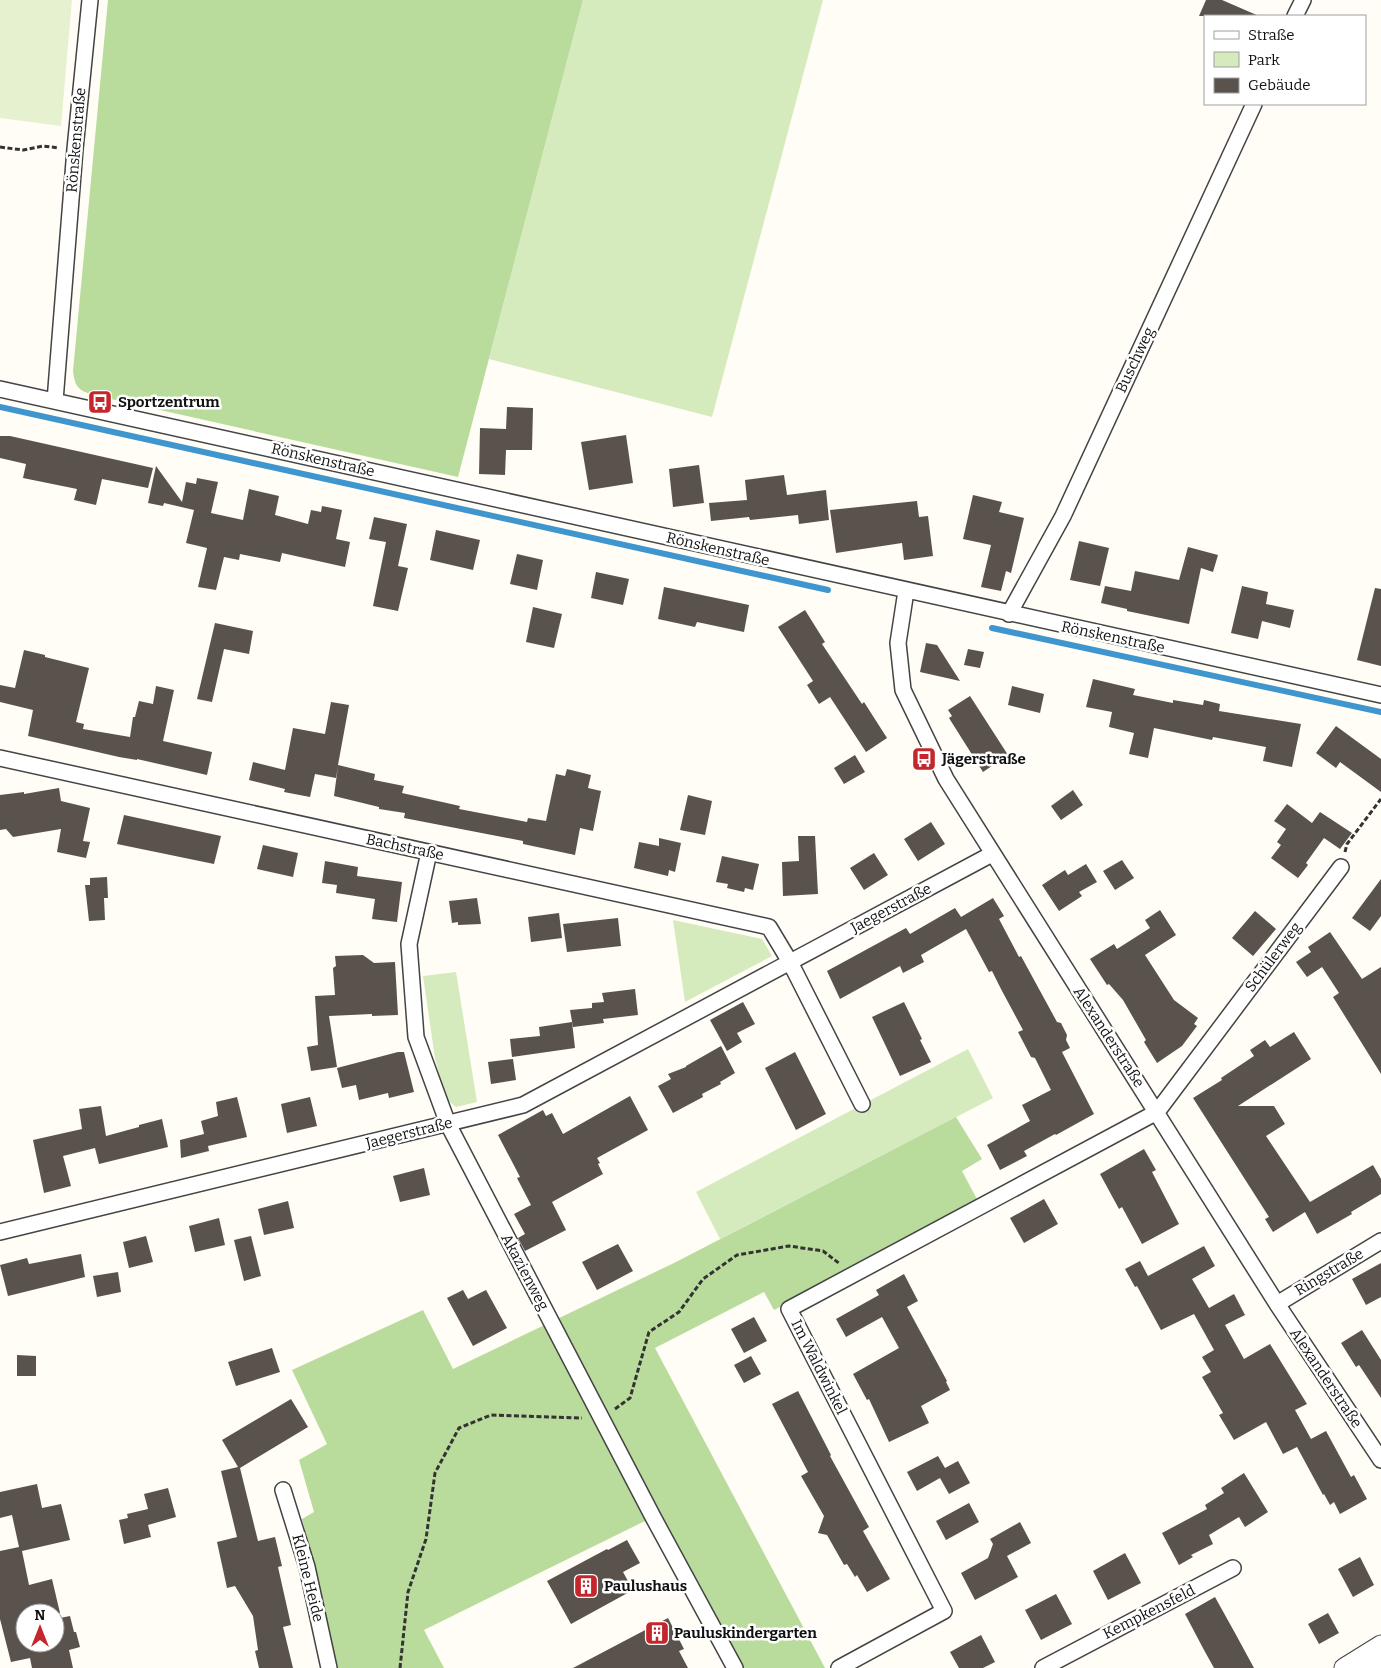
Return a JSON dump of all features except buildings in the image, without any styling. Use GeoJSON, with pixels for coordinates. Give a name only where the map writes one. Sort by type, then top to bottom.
{"type":"FeatureCollection","features":[{"type":"Feature","properties":{"kind":"street","name":"Rönskenstraße"},"geometry":{"type":"LineString","coordinates":[[55,401],[75,149],[90,0]]}},
{"type":"Feature","properties":{"kind":"street"},"geometry":{"type":"LineString","coordinates":[[1296,15],[1303,0]]}},
{"type":"Feature","properties":{"kind":"street","name":"Buschweg"},"geometry":{"type":"LineString","coordinates":[[1009,614],[1063,516],[1254,105]]}},
{"type":"Feature","properties":{"kind":"street","name":"Rönskenstraße"},"geometry":{"type":"LineString","coordinates":[[0,389],[1381,695]]}},
{"type":"Feature","properties":{"kind":"street","name":"Alexanderstraße"},"geometry":{"type":"LineString","coordinates":[[906,591],[898,643],[903,690],[946,779],[1277,1304],[1381,1460]]}},
{"type":"Feature","properties":{"kind":"street","name":"Bachstraße"},"geometry":{"type":"LineString","coordinates":[[0,758],[769,927],[790,962]]}},
{"type":"Feature","properties":{"kind":"street","name":"Akazienweg"},"geometry":{"type":"LineString","coordinates":[[428,852],[409,944],[416,1038],[448,1124],[734,1668]]}},
{"type":"Feature","properties":{"kind":"street","name":"Jaegerstraße"},"geometry":{"type":"LineString","coordinates":[[0,1232],[523,1105],[992,854]]}},
{"type":"Feature","properties":{"kind":"street","name":"Schülerweg"},"geometry":{"type":"LineString","coordinates":[[1157,1112],[1341,867]]}},
{"type":"Feature","properties":{"kind":"street"},"geometry":{"type":"LineString","coordinates":[[790,962],[862,1104]]}},
{"type":"Feature","properties":{"kind":"street","name":"Im Waldwinkel"},"geometry":{"type":"LineString","coordinates":[[839,1668],[944,1611],[789,1309],[1157,1112]]}},
{"type":"Feature","properties":{"kind":"street","name":"Ringstraße"},"geometry":{"type":"LineString","coordinates":[[1277,1304],[1381,1241]]}},
{"type":"Feature","properties":{"kind":"street","name":"Kleine Heide"},"geometry":{"type":"LineString","coordinates":[[283,1490],[307,1567],[329,1668]]}},
{"type":"Feature","properties":{"kind":"street","name":"Kempkensfeld"},"geometry":{"type":"LineString","coordinates":[[1043,1668],[1068,1662],[1233,1568]]}},
{"type":"Feature","properties":{"kind":"street"},"geometry":{"type":"LineString","coordinates":[[1344,1668],[1381,1645]]}},
{"type":"Feature","properties":{"kind":"street"},"geometry":{"type":"LineString","coordinates":[[1371,1668],[1381,1663]]}},
{"type":"Feature","properties":{"kind":"path"},"geometry":{"type":"LineString","coordinates":[[0,147],[24,150],[43,146],[75,149]]}},
{"type":"Feature","properties":{"kind":"path"},"geometry":{"type":"LineString","coordinates":[[1341,867],[1347,844],[1381,799]]}},
{"type":"Feature","properties":{"kind":"green space"},"geometry":{"type":"Polygon","coordinates":[[[0,0],[72,0],[61,126],[0,118],[0,0]]]}},
{"type":"Feature","properties":{"kind":"green space"},"geometry":{"type":"Polygon","coordinates":[[[108,0],[583,0],[458,477],[93,395],[78,387],[73,371],[108,0]]]}},
{"type":"Feature","properties":{"kind":"green space"},"geometry":{"type":"Polygon","coordinates":[[[583,0],[823,0],[712,417],[489,359],[583,0]]]}},
{"type":"Feature","properties":{"kind":"green space"},"geometry":{"type":"Polygon","coordinates":[[[673,920],[762,939],[772,956],[685,1002],[673,920]]]}},
{"type":"Feature","properties":{"kind":"green space"},"geometry":{"type":"Polygon","coordinates":[[[456,972],[477,1102],[456,1107],[445,1098],[435,1058],[423,976],[456,972]]]}},
{"type":"Feature","properties":{"kind":"green space"},"geometry":{"type":"Polygon","coordinates":[[[968,1049],[993,1098],[720,1239],[696,1192],[968,1049]]]}},
{"type":"Feature","properties":{"kind":"green space"},"geometry":{"type":"Polygon","coordinates":[[[956,1117],[982,1159],[962,1171],[979,1203],[774,1310],[764,1292],[655,1348],[825,1668],[735,1668],[653,1517],[424,1630],[444,1668],[338,1668],[302,1519],[314,1512],[299,1460],[327,1444],[292,1370],[423,1310],[453,1369],[674,1263],[956,1117]]]}},
{"type":"Feature","properties":{"kind":"waterway"},"geometry":{"type":"LineString","coordinates":[[0,407],[828,590]]}},
{"type":"Feature","properties":{"kind":"waterway"},"geometry":{"type":"LineString","coordinates":[[992,628],[1381,712]]}},
{"type":"Feature","properties":{"kind":"place","name":"Sportzentrum"},"geometry":{"type":"Point","coordinates":[100,402]}},
{"type":"Feature","properties":{"kind":"place","name":"Jägerstraße"},"geometry":{"type":"Point","coordinates":[924,759]}},
{"type":"Feature","properties":{"kind":"place","name":"Paulushaus"},"geometry":{"type":"Point","coordinates":[586,1586]}},
{"type":"Feature","properties":{"kind":"place","name":"Pauluskindergarten"},"geometry":{"type":"Point","coordinates":[657,1633]}}]}
